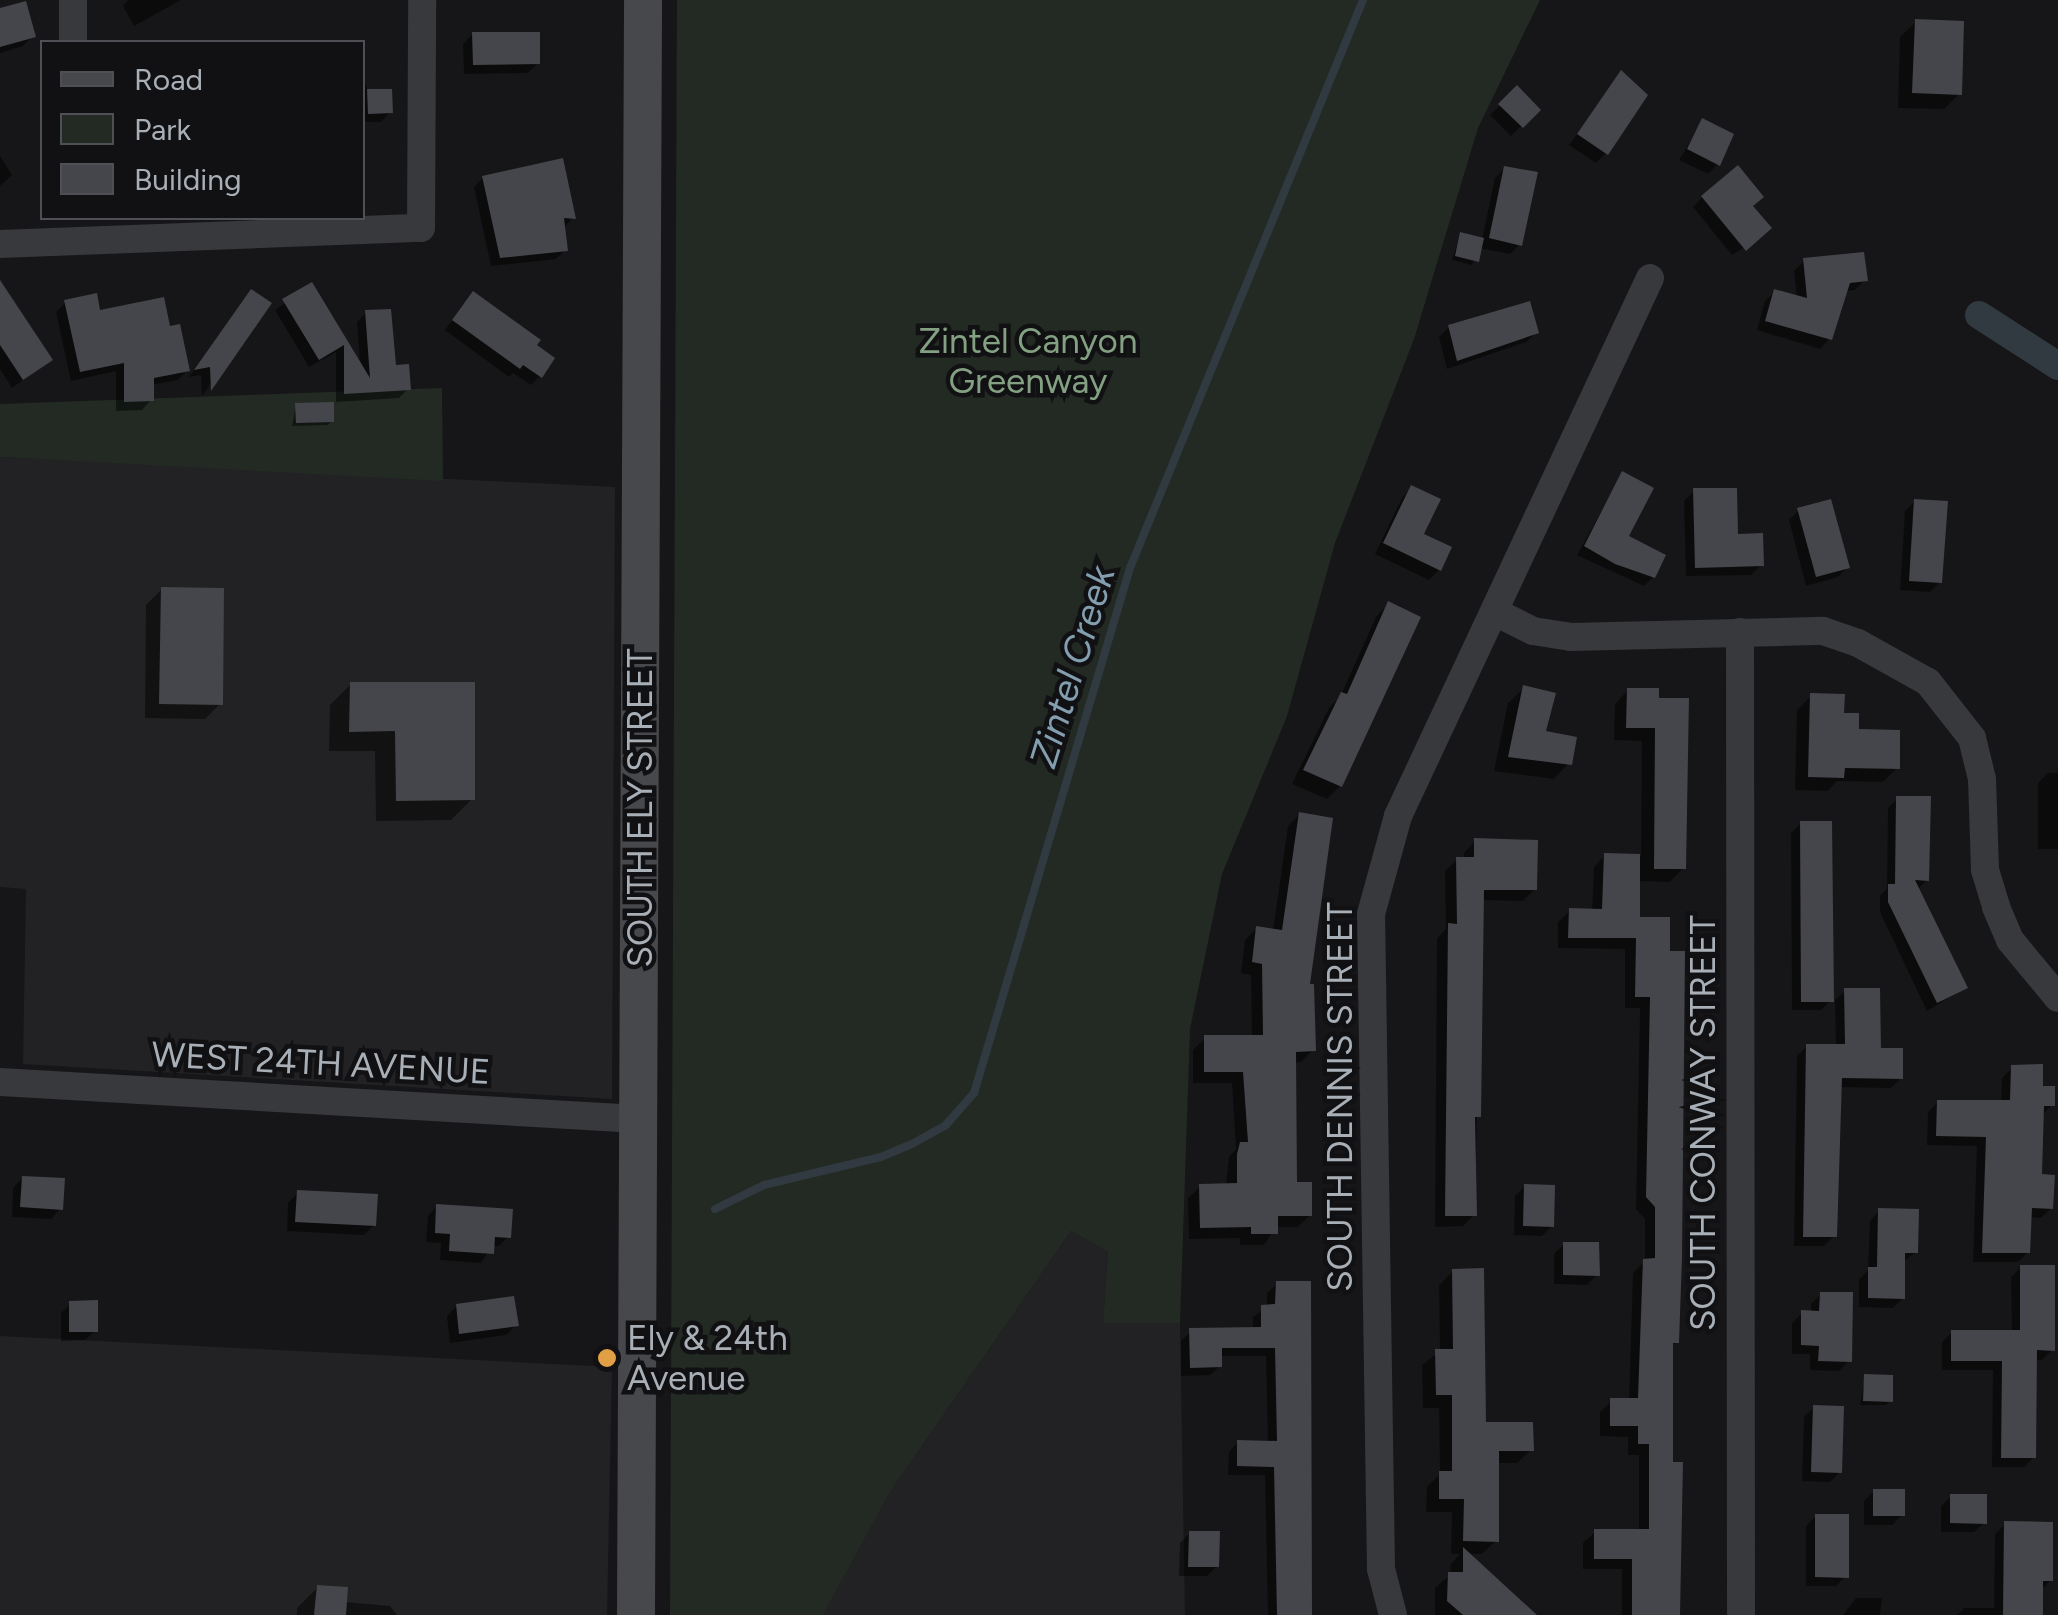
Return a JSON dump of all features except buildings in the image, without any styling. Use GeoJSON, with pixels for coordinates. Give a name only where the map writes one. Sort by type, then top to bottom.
{"type":"FeatureCollection","features":[{"type":"Feature","properties":{"kind":"street"},"geometry":{"type":"LineString","coordinates":[[73,0],[73,40]]}},
{"type":"Feature","properties":{"kind":"street"},"geometry":{"type":"LineString","coordinates":[[0,244],[74,229],[421,228],[422,0]]}},
{"type":"Feature","properties":{"kind":"street","name":"SOUTH ELY STREET"},"geometry":{"type":"LineString","coordinates":[[636,1615],[643,0]]}},
{"type":"Feature","properties":{"kind":"street","name":"SOUTH DENNIS STREET"},"geometry":{"type":"LineString","coordinates":[[1393,1615],[1381,1570],[1371,914],[1398,816],[1650,278]]}},
{"type":"Feature","properties":{"kind":"street"},"geometry":{"type":"LineString","coordinates":[[1495,612],[1533,631],[1571,637],[1823,631],[1858,643],[1928,682],[1972,738],[1982,779],[1985,870],[1996,907],[2010,940],[2054,986]]}},
{"type":"Feature","properties":{"kind":"street","name":"SOUTH CONWAY STREET"},"geometry":{"type":"LineString","coordinates":[[1740,632],[1741,1615]]}},
{"type":"Feature","properties":{"kind":"street","name":"WEST 24TH AVENUE"},"geometry":{"type":"LineString","coordinates":[[0,1082],[638,1119]]}},
{"type":"Feature","properties":{"kind":"shaded area"},"geometry":{"type":"Polygon","coordinates":[[[0,457],[615,487],[612,1099],[23,1064],[26,889],[0,887],[0,457]]]}},
{"type":"Feature","properties":{"kind":"shaded area"},"geometry":{"type":"Polygon","coordinates":[[[1071,1231],[1108,1252],[1103,1323],[1180,1323],[1185,1615],[823,1615],[892,1489],[1071,1231]]]}},
{"type":"Feature","properties":{"kind":"shaded area"},"geometry":{"type":"Polygon","coordinates":[[[0,1336],[612,1367],[607,1615],[0,1615],[0,1336]]]}},
{"type":"Feature","properties":{"kind":"green space","name":"Zintel Canyon Greenway"},"geometry":{"type":"Polygon","coordinates":[[[677,0],[1540,0],[1478,128],[1414,339],[1335,543],[1287,716],[1222,874],[1190,1029],[1180,1323],[1103,1323],[1108,1252],[1071,1231],[892,1489],[823,1615],[670,1615],[677,0]]]}},
{"type":"Feature","properties":{"kind":"green space"},"geometry":{"type":"Polygon","coordinates":[[[442,388],[443,481],[0,457],[0,404],[442,388]]]}},
{"type":"Feature","properties":{"kind":"waterway","name":"Zintel Creek"},"geometry":{"type":"LineString","coordinates":[[715,1209],[764,1185],[881,1157],[912,1144],[945,1126],[974,1093],[1130,568],[1363,0]]}},
{"type":"Feature","properties":{"kind":"waterway"},"geometry":{"type":"LineString","coordinates":[[1979,315],[2058,366]]}},
{"type":"Feature","properties":{"kind":"place","name":"Ely & 24th Avenue"},"geometry":{"type":"Point","coordinates":[607,1358]}}]}
